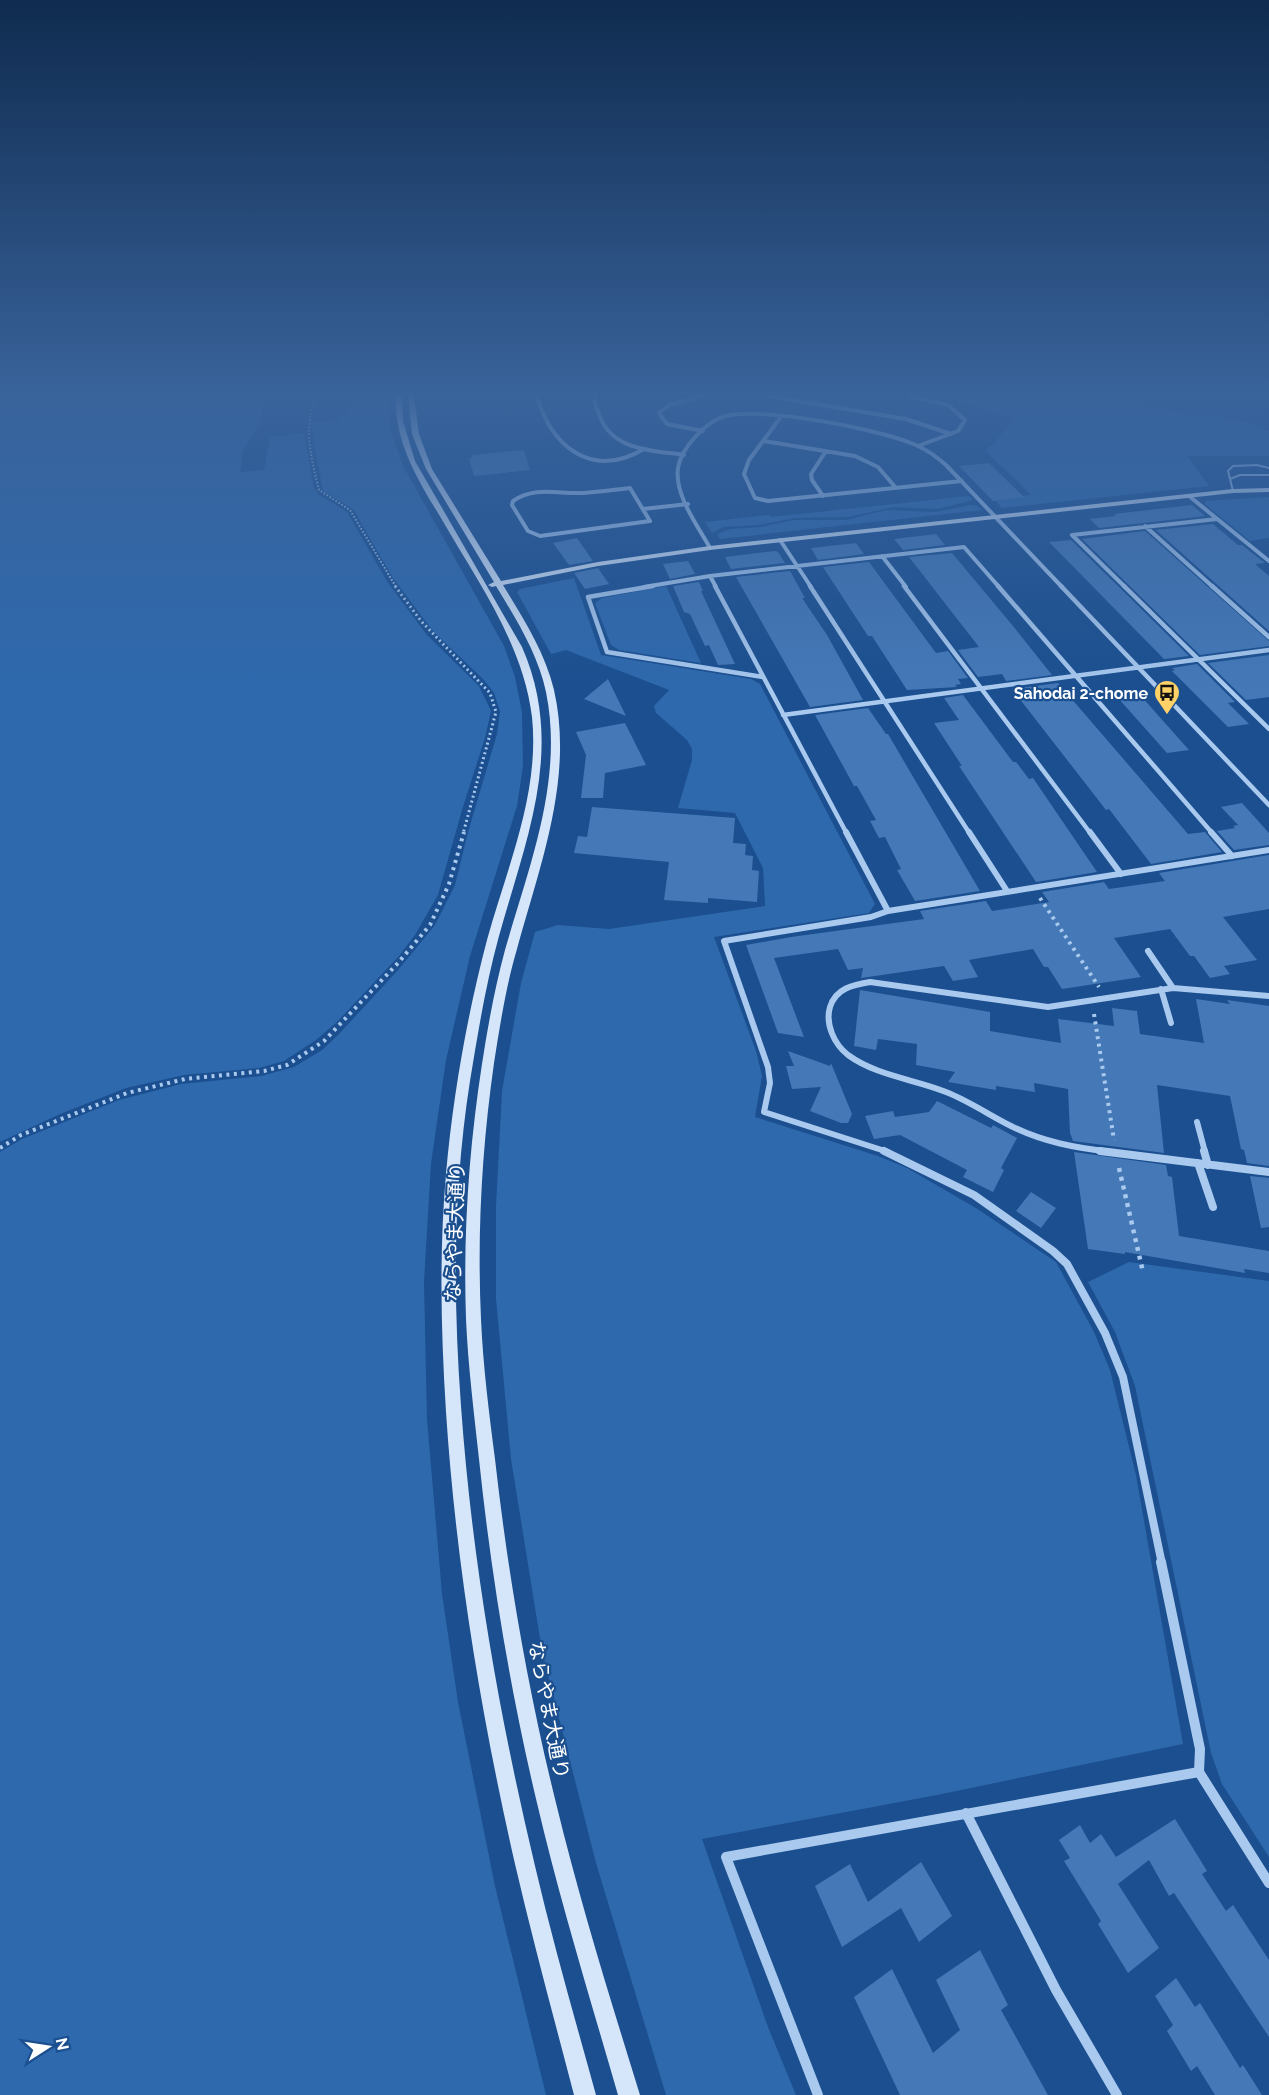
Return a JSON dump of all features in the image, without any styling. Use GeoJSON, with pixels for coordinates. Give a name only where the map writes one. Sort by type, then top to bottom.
{"type":"FeatureCollection","features":[{"type":"Feature","properties":{"kind":"street","name":"ならやま大通り"},"geometry":{"type":"LineString","coordinates":[[433,494],[492,585],[523,624],[545,675],[553,710],[555,766],[550,812],[502,985],[484,1084],[474,1222],[473,1278],[478,1383],[493,1521],[523,1693],[547,1803],[587,1955],[629,2095]]}},
{"type":"Feature","properties":{"kind":"street","name":"ならやま大通り"},"geometry":{"type":"LineString","coordinates":[[442,494],[492,585],[524,659],[536,708],[539,746],[531,814],[485,968],[463,1079],[454,1143],[449,1223],[451,1385],[468,1564],[491,1707],[525,1867],[585,2095]]}},
{"type":"Feature","properties":{"kind":"street"},"geometry":{"type":"LineString","coordinates":[[524,494],[513,501],[512,505],[528,531],[540,536],[650,521],[634,494]]}},
{"type":"Feature","properties":{"kind":"street"},"geometry":{"type":"LineString","coordinates":[[683,494],[710,548]]}},
{"type":"Feature","properties":{"kind":"street"},"geometry":{"type":"LineString","coordinates":[[753,494],[755,498],[768,501],[843,494]]}},
{"type":"Feature","properties":{"kind":"street"},"geometry":{"type":"LineString","coordinates":[[974,494],[1269,805]]}},
{"type":"Feature","properties":{"kind":"street"},"geometry":{"type":"LineString","coordinates":[[492,585],[609,562],[710,548],[1209,494]]}},
{"type":"Feature","properties":{"kind":"street"},"geometry":{"type":"LineString","coordinates":[[1189,496],[1269,561]]}},
{"type":"Feature","properties":{"kind":"street"},"geometry":{"type":"LineString","coordinates":[[643,509],[688,504]]}},
{"type":"Feature","properties":{"kind":"street"},"geometry":{"type":"LineString","coordinates":[[1218,519],[1072,535],[1269,729]]}},
{"type":"Feature","properties":{"kind":"street"},"geometry":{"type":"LineString","coordinates":[[1145,526],[1269,637]]}},
{"type":"Feature","properties":{"kind":"street"},"geometry":{"type":"LineString","coordinates":[[780,540],[1007,891]]}},
{"type":"Feature","properties":{"kind":"street"},"geometry":{"type":"LineString","coordinates":[[763,677],[607,652],[588,597],[710,576],[964,547],[1232,855]]}},
{"type":"Feature","properties":{"kind":"street"},"geometry":{"type":"LineString","coordinates":[[882,556],[1121,874]]}},
{"type":"Feature","properties":{"kind":"street"},"geometry":{"type":"LineString","coordinates":[[710,576],[888,911]]}},
{"type":"Feature","properties":{"kind":"street"},"geometry":{"type":"LineString","coordinates":[[783,716],[1269,650]]}},
{"type":"Feature","properties":{"kind":"street"},"geometry":{"type":"LineString","coordinates":[[1269,850],[1007,891],[888,911],[871,917],[724,941],[768,1067],[770,1083],[764,1112],[885,1151],[919,1166],[974,1196],[1053,1251],[1067,1264],[1105,1333],[1123,1377],[1200,1749],[1198,1772],[1269,1883]]}},
{"type":"Feature","properties":{"kind":"street"},"geometry":{"type":"LineString","coordinates":[[1148,951],[1173,988]]}},
{"type":"Feature","properties":{"kind":"street"},"geometry":{"type":"LineString","coordinates":[[1269,996],[1173,988],[1048,1007],[870,982],[847,986],[836,994],[830,1008],[829,1026],[834,1040],[846,1054],[864,1065],[947,1093],[1011,1126],[1042,1138],[1071,1147],[1269,1172]]}},
{"type":"Feature","properties":{"kind":"street"},"geometry":{"type":"LineString","coordinates":[[1161,989],[1171,1023]]}},
{"type":"Feature","properties":{"kind":"street"},"geometry":{"type":"LineString","coordinates":[[1197,1122],[1208,1165]]}},
{"type":"Feature","properties":{"kind":"street"},"geometry":{"type":"LineString","coordinates":[[1198,1163],[1213,1207]]}},
{"type":"Feature","properties":{"kind":"street"},"geometry":{"type":"LineString","coordinates":[[818,2095],[726,1857],[1198,1772]]}},
{"type":"Feature","properties":{"kind":"street"},"geometry":{"type":"LineString","coordinates":[[966,1813],[1056,1990],[1117,2095]]}},
{"type":"Feature","properties":{"kind":"path"},"geometry":{"type":"LineString","coordinates":[[0,1148],[21,1135],[127,1093],[185,1079],[264,1071],[287,1065],[324,1041],[398,963],[429,925],[449,884],[496,712],[492,699],[482,683],[421,621],[390,579],[350,510],[325,494]]}},
{"type":"Feature","properties":{"kind":"path"},"geometry":{"type":"LineString","coordinates":[[1033,888],[1107,998]]}},
{"type":"Feature","properties":{"kind":"shaded area"},"geometry":{"type":"Polygon","coordinates":[[[0,494],[318,494],[347,512],[388,583],[427,635],[479,686],[491,711],[438,895],[415,935],[399,956],[336,1023],[316,1040],[284,1061],[259,1068],[184,1075],[126,1088],[60,1114],[0,1142],[0,494]]]}},
{"type":"Feature","properties":{"kind":"shaded area"},"geometry":{"type":"Polygon","coordinates":[[[328,494],[419,494],[504,646],[515,677],[522,712],[523,766],[517,806],[470,956],[446,1060],[431,1164],[424,1282],[427,1419],[442,1594],[458,1702],[495,1886],[546,2095],[0,2095],[0,1152],[22,1139],[119,1100],[181,1084],[261,1076],[294,1067],[322,1050],[338,1035],[399,969],[435,925],[455,885],[497,734],[500,711],[494,693],[484,680],[433,631],[393,578],[353,509],[328,494]]]}},
{"type":"Feature","properties":{"kind":"shaded area"},"geometry":{"type":"Polygon","coordinates":[[[1136,494],[1002,508],[994,499],[1031,495],[1136,494]]]}},
{"type":"Feature","properties":{"kind":"shaded area"},"geometry":{"type":"Polygon","coordinates":[[[969,496],[973,500],[937,509],[894,507],[848,517],[794,518],[759,525],[723,527],[712,533],[705,522],[769,515],[771,517],[969,496]]]}},
{"type":"Feature","properties":{"kind":"shaded area"},"geometry":{"type":"Polygon","coordinates":[[[1269,497],[1269,538],[1250,541],[1205,504],[1206,501],[1269,497]]]}},
{"type":"Feature","properties":{"kind":"shaded area"},"geometry":{"type":"Polygon","coordinates":[[[971,505],[982,510],[720,539],[717,534],[730,529],[761,527],[793,520],[846,520],[886,510],[935,512],[971,505]]]}},
{"type":"Feature","properties":{"kind":"shaded area"},"geometry":{"type":"Polygon","coordinates":[[[574,578],[601,655],[751,679],[760,684],[875,904],[869,913],[714,937],[756,1051],[762,1076],[755,1117],[878,1156],[907,1168],[976,1208],[1056,1262],[1094,1332],[1110,1370],[1136,1475],[1183,1744],[937,1795],[702,1839],[768,2027],[796,2095],[666,2095],[596,1863],[542,1651],[511,1459],[496,1299],[496,1206],[502,1091],[521,983],[535,932],[558,925],[609,929],[765,906],[763,868],[735,813],[678,808],[692,760],[692,749],[687,740],[656,713],[654,706],[669,690],[566,650],[551,654],[517,592],[520,589],[574,578]]]}},
{"type":"Feature","properties":{"kind":"shaded area"},"geometry":{"type":"Polygon","coordinates":[[[666,586],[701,663],[619,650],[611,645],[595,603],[602,598],[666,586]]]}},
{"type":"Feature","properties":{"kind":"shaded area"},"geometry":{"type":"Polygon","coordinates":[[[1129,1262],[1269,1281],[1269,1857],[1222,1784],[1211,1753],[1135,1386],[1115,1332],[1088,1282],[1129,1262]]]}},
{"type":"Feature","properties":{"kind":"building"},"geometry":{"type":"Polygon","coordinates":[[[986,494],[1021,494],[1024,497],[993,501],[986,494]]]}},
{"type":"Feature","properties":{"kind":"building"},"geometry":{"type":"Polygon","coordinates":[[[1192,505],[1205,516],[1099,528],[1090,519],[1116,516],[1114,514],[1192,505]]]}},
{"type":"Feature","properties":{"kind":"building"},"geometry":{"type":"Polygon","coordinates":[[[1213,524],[1238,545],[1242,545],[1265,563],[1255,564],[1269,576],[1269,631],[1156,530],[1213,524]]]}},
{"type":"Feature","properties":{"kind":"building"},"geometry":{"type":"Polygon","coordinates":[[[1145,531],[1269,641],[1269,646],[1200,655],[1082,539],[1145,531]]]}},
{"type":"Feature","properties":{"kind":"building"},"geometry":{"type":"Polygon","coordinates":[[[936,534],[945,545],[903,550],[894,539],[936,534]]]}},
{"type":"Feature","properties":{"kind":"building"},"geometry":{"type":"Polygon","coordinates":[[[577,538],[593,561],[569,565],[553,543],[577,538]]]}},
{"type":"Feature","properties":{"kind":"building"},"geometry":{"type":"Polygon","coordinates":[[[1071,540],[1189,656],[1164,659],[1049,542],[1071,540]]]}},
{"type":"Feature","properties":{"kind":"building"},"geometry":{"type":"Polygon","coordinates":[[[856,543],[864,554],[818,560],[811,548],[856,543]]]}},
{"type":"Feature","properties":{"kind":"building"},"geometry":{"type":"Polygon","coordinates":[[[775,551],[785,563],[731,569],[725,557],[775,551]]]}},
{"type":"Feature","properties":{"kind":"building"},"geometry":{"type":"Polygon","coordinates":[[[952,553],[1052,675],[1006,681],[1002,674],[978,677],[958,650],[979,647],[909,557],[952,553]]]}},
{"type":"Feature","properties":{"kind":"building"},"geometry":{"type":"Polygon","coordinates":[[[688,561],[695,574],[670,579],[663,564],[688,561]]]}},
{"type":"Feature","properties":{"kind":"building"},"geometry":{"type":"Polygon","coordinates":[[[869,562],[936,653],[948,651],[968,678],[958,679],[961,684],[955,685],[957,687],[907,690],[823,567],[869,562]]]}},
{"type":"Feature","properties":{"kind":"building"},"geometry":{"type":"Polygon","coordinates":[[[598,568],[609,584],[585,589],[574,573],[598,568]]]}},
{"type":"Feature","properties":{"kind":"building"},"geometry":{"type":"Polygon","coordinates":[[[790,571],[805,598],[802,598],[827,635],[863,700],[810,707],[736,577],[790,571]]]}},
{"type":"Feature","properties":{"kind":"building"},"geometry":{"type":"Polygon","coordinates":[[[699,582],[735,664],[718,665],[709,645],[705,646],[690,614],[684,612],[673,586],[699,582]]]}},
{"type":"Feature","properties":{"kind":"building"},"geometry":{"type":"Polygon","coordinates":[[[1269,655],[1269,697],[1246,700],[1208,663],[1269,655]]]}},
{"type":"Feature","properties":{"kind":"building"},"geometry":{"type":"Polygon","coordinates":[[[1197,664],[1235,702],[1228,703],[1249,724],[1228,727],[1172,671],[1175,670],[1172,668],[1197,664]]]}},
{"type":"Feature","properties":{"kind":"building"},"geometry":{"type":"Polygon","coordinates":[[[608,679],[626,716],[584,699],[608,679]]]}},
{"type":"Feature","properties":{"kind":"building"},"geometry":{"type":"Polygon","coordinates":[[[1058,683],[1188,834],[1205,832],[1222,852],[1151,864],[1012,689],[1058,683]]]}},
{"type":"Feature","properties":{"kind":"building"},"geometry":{"type":"Polygon","coordinates":[[[963,695],[1013,762],[1016,762],[1029,779],[1033,778],[1097,872],[1036,882],[959,766],[962,766],[934,723],[959,720],[944,698],[963,695]]]}},
{"type":"Feature","properties":{"kind":"building"},"geometry":{"type":"Polygon","coordinates":[[[1141,696],[1189,750],[1167,753],[1118,698],[1141,696]]]}},
{"type":"Feature","properties":{"kind":"building"},"geometry":{"type":"Polygon","coordinates":[[[868,708],[888,734],[980,891],[915,901],[897,870],[901,869],[885,837],[879,838],[870,821],[876,820],[857,786],[854,786],[815,715],[868,708]]]}},
{"type":"Feature","properties":{"kind":"building"},"geometry":{"type":"Polygon","coordinates":[[[625,723],[646,765],[605,773],[603,798],[581,798],[586,755],[576,732],[625,723]]]}},
{"type":"Feature","properties":{"kind":"building"},"geometry":{"type":"Polygon","coordinates":[[[1242,803],[1269,833],[1269,845],[1234,850],[1217,831],[1235,828],[1233,826],[1238,825],[1221,807],[1242,803]]]}},
{"type":"Feature","properties":{"kind":"building"},"geometry":{"type":"Polygon","coordinates":[[[592,807],[735,818],[733,843],[746,844],[745,855],[753,856],[752,870],[759,871],[757,902],[708,898],[708,903],[664,900],[669,862],[574,853],[578,836],[587,837],[592,807]]]}},
{"type":"Feature","properties":{"kind":"building"},"geometry":{"type":"Polygon","coordinates":[[[1269,855],[1269,909],[1223,917],[1257,960],[1224,966],[1230,974],[1210,978],[1170,929],[1114,938],[1141,977],[1062,989],[1033,949],[969,960],[978,977],[953,981],[944,966],[861,978],[863,968],[848,970],[838,949],[774,958],[804,1037],[778,1033],[746,945],[924,919],[920,911],[986,901],[992,911],[1049,902],[1042,892],[1104,882],[1109,889],[1165,881],[1159,873],[1269,855]]]}},
{"type":"Feature","properties":{"kind":"building"},"geometry":{"type":"Polygon","coordinates":[[[860,990],[990,1012],[990,1031],[1061,1043],[1058,1019],[1114,1026],[1112,1008],[1137,1011],[1140,1034],[1204,1043],[1196,999],[1230,1004],[1227,1000],[1269,1006],[1269,1166],[1247,1163],[1244,1150],[1241,1149],[1230,1096],[1157,1085],[1164,1153],[1073,1141],[1070,1133],[1068,1089],[1034,1083],[1035,1092],[996,1086],[996,1090],[948,1082],[955,1072],[916,1065],[917,1044],[878,1039],[876,1050],[854,1046],[860,990]]]}},
{"type":"Feature","properties":{"kind":"building"},"geometry":{"type":"Polygon","coordinates":[[[788,1051],[830,1066],[831,1063],[852,1114],[848,1123],[841,1123],[810,1111],[821,1087],[792,1089],[786,1066],[794,1066],[788,1051]]]}},
{"type":"Feature","properties":{"kind":"building"},"geometry":{"type":"Polygon","coordinates":[[[937,1101],[991,1128],[993,1125],[1017,1138],[1001,1168],[1004,1170],[993,1192],[963,1177],[967,1170],[900,1135],[874,1139],[865,1116],[893,1111],[895,1117],[929,1112],[937,1101]]]}},
{"type":"Feature","properties":{"kind":"building"},"geometry":{"type":"Polygon","coordinates":[[[1074,1152],[1166,1165],[1168,1176],[1172,1177],[1179,1236],[1269,1251],[1269,1273],[1244,1269],[1245,1273],[1125,1252],[1125,1254],[1088,1249],[1074,1152]]]}},
{"type":"Feature","properties":{"kind":"building"},"geometry":{"type":"Polygon","coordinates":[[[1250,1176],[1269,1178],[1269,1227],[1261,1228],[1250,1176]]]}},
{"type":"Feature","properties":{"kind":"building"},"geometry":{"type":"Polygon","coordinates":[[[1031,1192],[1056,1208],[1041,1228],[1016,1211],[1031,1192]]]}},
{"type":"Feature","properties":{"kind":"building"},"geometry":{"type":"Polygon","coordinates":[[[1175,1819],[1207,1871],[1202,1874],[1226,1911],[1233,1905],[1269,1960],[1269,2037],[1174,1893],[1169,1896],[1149,1860],[1118,1884],[1159,1948],[1128,1973],[1098,1924],[1101,1921],[1064,1861],[1070,1858],[1059,1840],[1080,1825],[1090,1843],[1101,1834],[1116,1857],[1175,1819]]]}},
{"type":"Feature","properties":{"kind":"building"},"geometry":{"type":"Polygon","coordinates":[[[921,1862],[952,1916],[919,1942],[901,1908],[842,1947],[815,1886],[850,1864],[868,1902],[921,1862]]]}},
{"type":"Feature","properties":{"kind":"building"},"geometry":{"type":"Polygon","coordinates":[[[980,1950],[1008,2005],[1001,2010],[1048,2095],[900,2095],[854,1997],[892,1969],[933,2053],[960,2030],[936,1980],[980,1950]]]}},
{"type":"Feature","properties":{"kind":"building"},"geometry":{"type":"Polygon","coordinates":[[[1176,1978],[1195,2007],[1200,2003],[1240,2068],[1243,2065],[1262,2095],[1215,2095],[1197,2066],[1191,2071],[1167,2031],[1173,2025],[1155,1996],[1176,1978]]]}},
{"type":"Feature","properties":{"kind":"place","name":"Sahodai 2-chome"},"geometry":{"type":"Point","coordinates":[1167,716]}}]}
